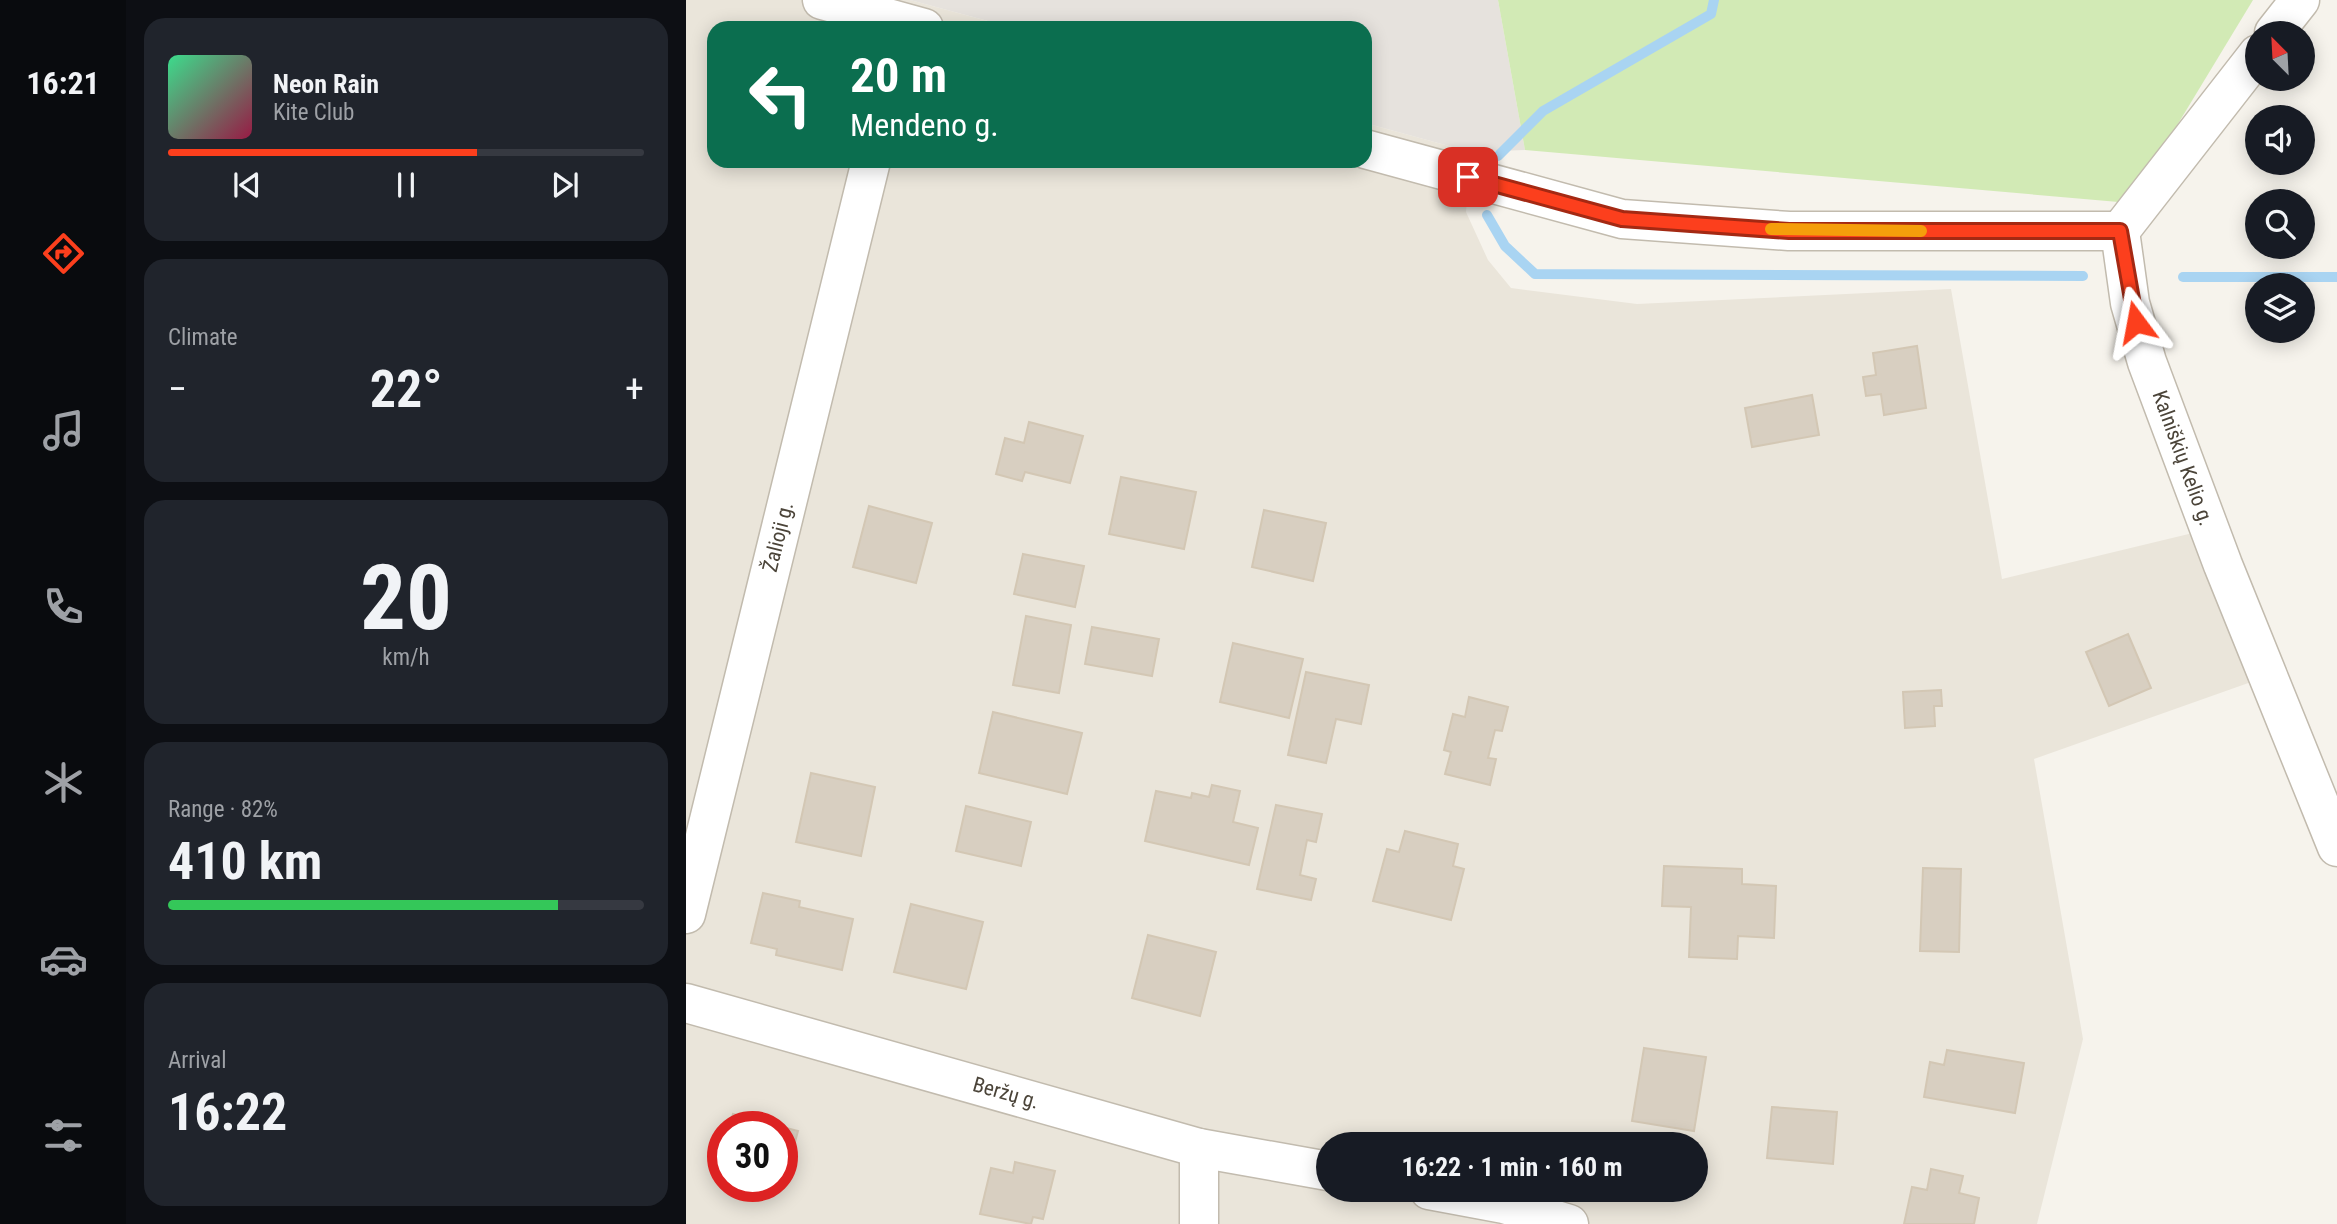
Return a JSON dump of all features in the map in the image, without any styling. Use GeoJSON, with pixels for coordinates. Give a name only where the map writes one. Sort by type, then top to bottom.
{"type":"FeatureCollection","features":[{"type":"Feature","properties":{"kind":"street"},"geometry":{"type":"LineString","coordinates":[[822,0],[894,21]]}},
{"type":"Feature","properties":{"kind":"street"},"geometry":{"type":"LineString","coordinates":[[2283,21],[2300,0]]}},
{"type":"Feature","properties":{"kind":"street"},"geometry":{"type":"LineString","coordinates":[[1372,151],[1622,219],[1789,231],[2120,231],[2245,71]]}},
{"type":"Feature","properties":{"kind":"street","name":"Žalioji g."},"geometry":{"type":"LineString","coordinates":[[686,914],[869,168]]}},
{"type":"Feature","properties":{"kind":"street","name":"Kalniškių Kelio g."},"geometry":{"type":"LineString","coordinates":[[2120,231],[2130,303],[2147,362],[2223,565],[2337,847]]}},
{"type":"Feature","properties":{"kind":"street","name":"Beržų g."},"geometry":{"type":"LineString","coordinates":[[686,1003],[1199,1148],[1316,1169]]}},
{"type":"Feature","properties":{"kind":"street"},"geometry":{"type":"LineString","coordinates":[[1199,1148],[1199,1224]]}},
{"type":"Feature","properties":{"kind":"street"},"geometry":{"type":"LineString","coordinates":[[1493,1202],[1569,1224]]}},
{"type":"Feature","properties":{"kind":"shaded area"},"geometry":{"type":"Polygon","coordinates":[[[686,0],[910,0],[988,21],[707,21],[707,168],[1372,168],[1372,125],[1471,152],[1466,212],[1488,260],[1511,288],[1637,304],[1951,289],[2002,579],[2197,532],[2254,681],[2034,759],[2083,1039],[2037,1224],[686,1224],[686,0]]]}},
{"type":"Feature","properties":{"kind":"shaded area"},"geometry":{"type":"Polygon","coordinates":[[[910,0],[1498,0],[1525,150],[1471,152],[1372,125],[1372,21],[988,21],[910,0]]]}},
{"type":"Feature","properties":{"kind":"green space"},"geometry":{"type":"Polygon","coordinates":[[[1498,0],[2253,0],[2130,203],[1525,150],[1498,0]]]}},
{"type":"Feature","properties":{"kind":"building"},"geometry":{"type":"Polygon","coordinates":[[[1917,346],[1926,408],[1884,415],[1881,394],[1866,396],[1863,377],[1876,375],[1873,353],[1917,346]]]}},
{"type":"Feature","properties":{"kind":"building"},"geometry":{"type":"Polygon","coordinates":[[[1812,395],[1819,435],[1752,447],[1745,408],[1812,395]]]}},
{"type":"Feature","properties":{"kind":"building"},"geometry":{"type":"Polygon","coordinates":[[[1029,422],[1083,436],[1070,483],[1025,472],[1022,481],[996,474],[1005,438],[1024,443],[1029,422]]]}},
{"type":"Feature","properties":{"kind":"building"},"geometry":{"type":"Polygon","coordinates":[[[1121,477],[1196,492],[1184,549],[1109,534],[1121,477]]]}},
{"type":"Feature","properties":{"kind":"building"},"geometry":{"type":"Polygon","coordinates":[[[869,506],[932,523],[916,583],[853,567],[869,506]]]}},
{"type":"Feature","properties":{"kind":"building"},"geometry":{"type":"Polygon","coordinates":[[[1264,510],[1326,523],[1313,581],[1252,567],[1264,510]]]}},
{"type":"Feature","properties":{"kind":"building"},"geometry":{"type":"Polygon","coordinates":[[[1023,554],[1084,566],[1075,607],[1014,594],[1023,554]]]}},
{"type":"Feature","properties":{"kind":"building"},"geometry":{"type":"Polygon","coordinates":[[[1026,616],[1071,625],[1059,693],[1013,685],[1026,616]]]}},
{"type":"Feature","properties":{"kind":"building"},"geometry":{"type":"Polygon","coordinates":[[[1092,627],[1159,639],[1152,676],[1085,664],[1092,627]]]}},
{"type":"Feature","properties":{"kind":"building"},"geometry":{"type":"Polygon","coordinates":[[[2128,634],[2151,688],[2109,706],[2086,652],[2128,634]]]}},
{"type":"Feature","properties":{"kind":"building"},"geometry":{"type":"Polygon","coordinates":[[[1233,643],[1303,659],[1289,718],[1220,702],[1233,643]]]}},
{"type":"Feature","properties":{"kind":"building"},"geometry":{"type":"Polygon","coordinates":[[[1306,672],[1369,685],[1361,724],[1336,719],[1326,763],[1288,755],[1306,672]]]}},
{"type":"Feature","properties":{"kind":"building"},"geometry":{"type":"Polygon","coordinates":[[[1941,690],[1942,706],[1934,706],[1935,726],[1905,728],[1903,692],[1941,690]]]}},
{"type":"Feature","properties":{"kind":"building"},"geometry":{"type":"Polygon","coordinates":[[[1469,697],[1508,707],[1502,731],[1495,730],[1488,758],[1496,759],[1490,785],[1445,774],[1451,752],[1444,750],[1453,714],[1465,717],[1469,697]]]}},
{"type":"Feature","properties":{"kind":"building"},"geometry":{"type":"Polygon","coordinates":[[[993,712],[1082,733],[1067,794],[979,773],[993,712]]]}},
{"type":"Feature","properties":{"kind":"building"},"geometry":{"type":"Polygon","coordinates":[[[811,773],[875,787],[861,856],[796,842],[811,773]]]}},
{"type":"Feature","properties":{"kind":"building"},"geometry":{"type":"Polygon","coordinates":[[[1212,785],[1240,791],[1233,822],[1258,828],[1249,865],[1145,841],[1156,791],[1191,798],[1192,793],[1209,797],[1212,785]]]}},
{"type":"Feature","properties":{"kind":"building"},"geometry":{"type":"Polygon","coordinates":[[[1276,805],[1322,814],[1316,842],[1307,840],[1300,875],[1316,879],[1311,900],[1257,889],[1276,805]]]}},
{"type":"Feature","properties":{"kind":"building"},"geometry":{"type":"Polygon","coordinates":[[[966,806],[1031,822],[1021,866],[956,851],[966,806]]]}},
{"type":"Feature","properties":{"kind":"building"},"geometry":{"type":"Polygon","coordinates":[[[1405,831],[1458,844],[1453,866],[1464,869],[1451,920],[1373,901],[1387,849],[1399,852],[1405,831]]]}},
{"type":"Feature","properties":{"kind":"building"},"geometry":{"type":"Polygon","coordinates":[[[1664,866],[1742,869],[1742,884],[1776,886],[1774,938],[1738,936],[1737,959],[1689,957],[1691,907],[1662,906],[1664,866]]]}},
{"type":"Feature","properties":{"kind":"building"},"geometry":{"type":"Polygon","coordinates":[[[1923,868],[1961,869],[1959,952],[1920,951],[1923,868]]]}},
{"type":"Feature","properties":{"kind":"building"},"geometry":{"type":"Polygon","coordinates":[[[763,893],[800,901],[799,907],[853,919],[842,970],[776,955],[777,949],[751,943],[763,893]]]}},
{"type":"Feature","properties":{"kind":"building"},"geometry":{"type":"Polygon","coordinates":[[[911,904],[983,922],[966,989],[894,972],[911,904]]]}},
{"type":"Feature","properties":{"kind":"building"},"geometry":{"type":"Polygon","coordinates":[[[1148,935],[1216,952],[1200,1016],[1132,998],[1148,935]]]}},
{"type":"Feature","properties":{"kind":"building"},"geometry":{"type":"Polygon","coordinates":[[[1644,1048],[1706,1057],[1694,1131],[1632,1121],[1644,1048]]]}},
{"type":"Feature","properties":{"kind":"building"},"geometry":{"type":"Polygon","coordinates":[[[1947,1050],[2024,1063],[2015,1113],[1924,1097],[1930,1062],[1944,1065],[1947,1050]]]}},
{"type":"Feature","properties":{"kind":"building"},"geometry":{"type":"Polygon","coordinates":[[[1772,1107],[1837,1112],[1833,1164],[1767,1158],[1772,1107]]]}},
{"type":"Feature","properties":{"kind":"building"},"geometry":{"type":"Polygon","coordinates":[[[1015,1162],[1055,1171],[1043,1219],[1033,1217],[1031,1224],[980,1214],[991,1168],[1013,1173],[1015,1162]]]}},
{"type":"Feature","properties":{"kind":"building"},"geometry":{"type":"Polygon","coordinates":[[[1931,1169],[1963,1176],[1959,1193],[1979,1198],[1974,1224],[1904,1224],[1912,1187],[1927,1190],[1931,1169]]]}},
{"type":"Feature","properties":{"kind":"waterway"},"geometry":{"type":"LineString","coordinates":[[1498,156],[1543,111],[1711,14],[1714,0]]}},
{"type":"Feature","properties":{"kind":"waterway"},"geometry":{"type":"LineString","coordinates":[[1487,215],[1505,246],[1535,274],[2083,276]]}},
{"type":"Feature","properties":{"kind":"waterway"},"geometry":{"type":"LineString","coordinates":[[2183,277],[2337,277]]}},
{"type":"Feature","properties":{"kind":"slow traffic"},"geometry":{"type":"LineString","coordinates":[[1771,229],[1921,231]]}},
{"type":"Feature","properties":{"kind":"route"},"geometry":{"type":"LineString","coordinates":[[1468,177],[1622,219],[1789,231],[2120,231],[2130,303],[2136,322]]}}]}
